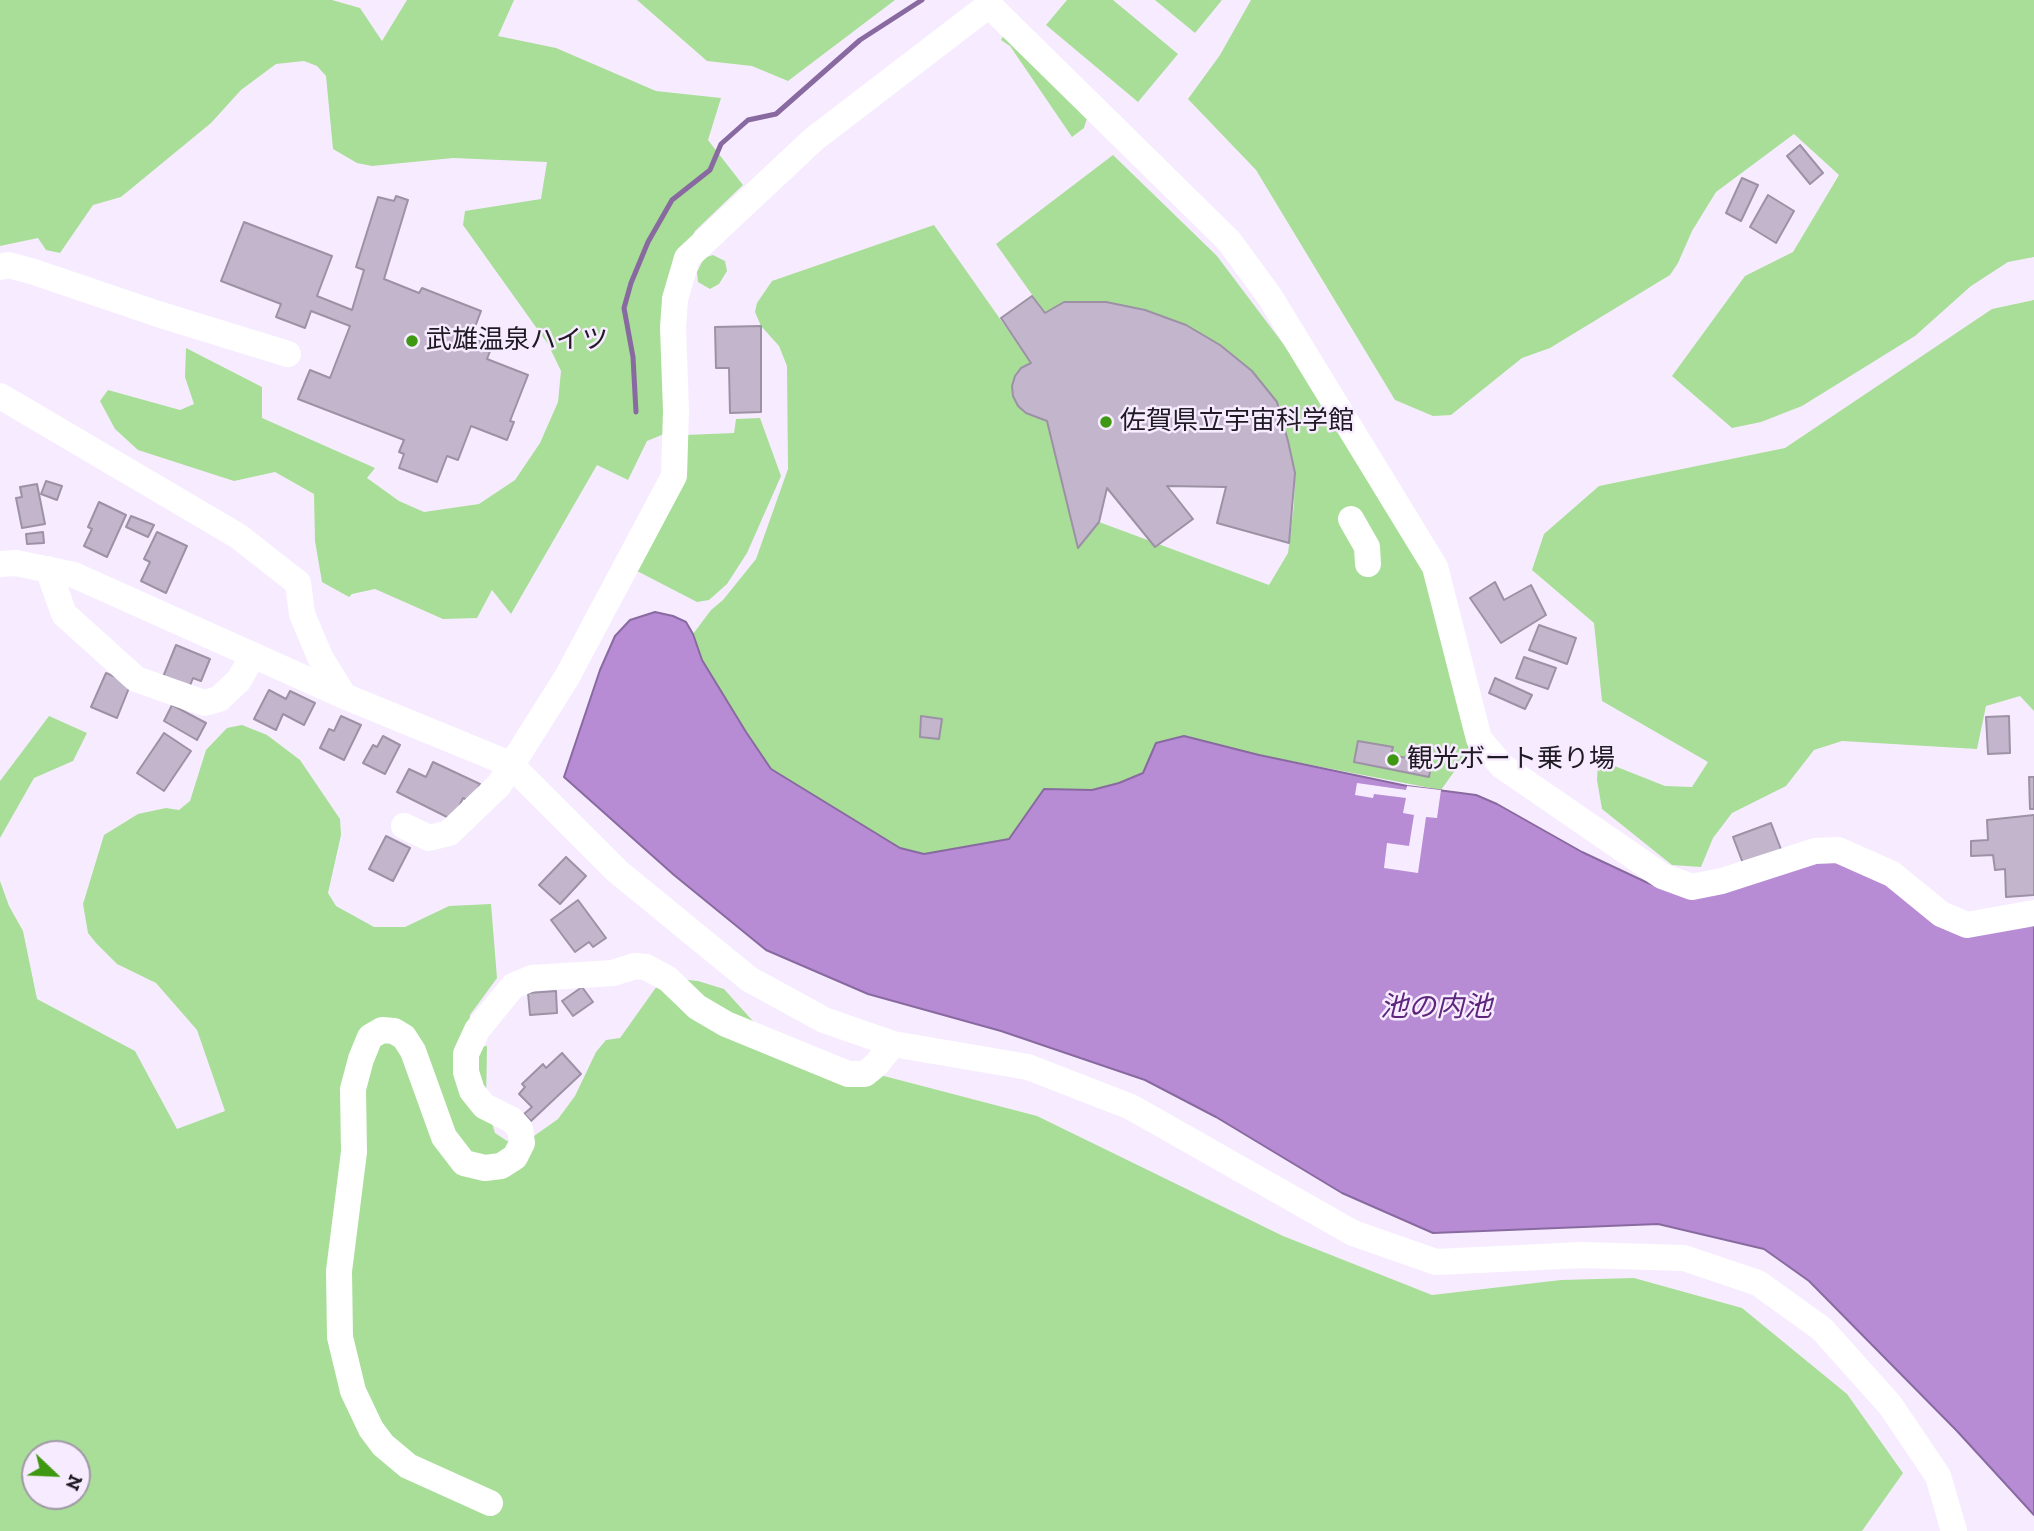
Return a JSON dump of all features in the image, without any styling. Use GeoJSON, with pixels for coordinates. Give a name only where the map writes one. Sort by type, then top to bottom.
{"type":"FeatureCollection","features":[{"type":"Feature","properties":{"kind":"street"},"geometry":{"type":"LineString","coordinates":[[404,826],[429,838],[450,833],[499,785],[567,677],[674,476],[676,411],[673,328],[675,299],[687,258],[814,139],[991,3],[1228,241],[1270,297],[1435,567],[1479,738],[1502,766],[1662,876],[1692,887],[1722,881],[1815,851],[1838,850],[1892,874],[1941,914],[1967,925],[2034,913]]}},
{"type":"Feature","properties":{"kind":"street"},"geometry":{"type":"LineString","coordinates":[[0,267],[8,265],[31,271],[288,354]]}},
{"type":"Feature","properties":{"kind":"street"},"geometry":{"type":"LineString","coordinates":[[0,396],[238,536],[298,583],[302,614],[320,657],[344,696]]}},
{"type":"Feature","properties":{"kind":"street"},"geometry":{"type":"LineString","coordinates":[[1351,519],[1367,547],[1368,564]]}},
{"type":"Feature","properties":{"kind":"street"},"geometry":{"type":"LineString","coordinates":[[0,564],[16,563],[74,575],[344,696],[510,764],[617,872],[749,979],[824,1020],[893,1044],[1028,1067],[1131,1107],[1353,1233],[1436,1262],[1583,1255],[1684,1258],[1758,1283],[1822,1329],[1890,1405],[1938,1476],[1954,1531]]}},
{"type":"Feature","properties":{"kind":"street"},"geometry":{"type":"LineString","coordinates":[[48,569],[64,614],[136,679],[204,703],[219,699],[239,680],[253,655]]}},
{"type":"Feature","properties":{"kind":"street"},"geometry":{"type":"LineString","coordinates":[[490,1503],[408,1466],[383,1445],[371,1429],[353,1391],[340,1337],[339,1271],[354,1152],[353,1090],[360,1059],[370,1037],[382,1030],[394,1031],[404,1037],[413,1051],[444,1138],[464,1163],[485,1168],[501,1166],[515,1157],[522,1143],[520,1129],[512,1119],[484,1106],[472,1091],[466,1072],[466,1054],[477,1030],[513,986],[531,978],[613,973],[635,966],[646,967],[667,979],[697,1007],[726,1024],[848,1074],[864,1074],[876,1065],[893,1044]]}},
{"type":"Feature","properties":{"kind":"green space"},"geometry":{"type":"Polygon","coordinates":[[[0,0],[332,0],[360,8],[382,41],[407,0],[514,0],[498,36],[556,48],[656,91],[721,98],[708,140],[743,185],[695,231],[663,295],[664,434],[647,441],[628,480],[597,465],[511,614],[492,590],[477,618],[443,619],[375,589],[349,597],[322,582],[315,541],[314,494],[275,472],[234,481],[138,450],[115,429],[100,401],[108,390],[180,410],[194,404],[185,377],[186,348],[262,387],[262,418],[375,468],[367,478],[399,501],[424,512],[479,504],[515,480],[540,443],[558,402],[561,371],[548,344],[463,225],[465,211],[541,199],[547,162],[453,158],[372,166],[357,163],[333,149],[326,76],[317,66],[304,61],[276,64],[241,90],[211,123],[121,197],[93,205],[60,253],[46,250],[38,238],[0,246],[0,0]]]}},
{"type":"Feature","properties":{"kind":"green space"},"geometry":{"type":"Polygon","coordinates":[[[637,0],[895,0],[788,81],[752,66],[707,61],[637,0]]]}},
{"type":"Feature","properties":{"kind":"green space"},"geometry":{"type":"Polygon","coordinates":[[[1067,0],[1113,0],[1178,54],[1138,102],[1046,25],[1067,0]]]}},
{"type":"Feature","properties":{"kind":"green space"},"geometry":{"type":"Polygon","coordinates":[[[1155,0],[1222,0],[1195,33],[1155,0]]]}},
{"type":"Feature","properties":{"kind":"green space"},"geometry":{"type":"Polygon","coordinates":[[[1251,0],[2034,0],[2034,257],[2008,262],[1971,286],[1915,336],[1802,406],[1761,422],[1732,428],[1672,376],[1745,276],[1793,252],[1839,175],[1794,134],[1716,192],[1670,275],[1550,348],[1522,358],[1451,415],[1433,416],[1395,400],[1256,170],[1188,99],[1220,55],[1251,0]]]}},
{"type":"Feature","properties":{"kind":"green space"},"geometry":{"type":"Polygon","coordinates":[[[1005,33],[1088,115],[1084,128],[1072,137],[1010,46],[1001,40],[1005,33]]]}},
{"type":"Feature","properties":{"kind":"green space"},"geometry":{"type":"Polygon","coordinates":[[[1113,155],[1217,256],[1361,447],[1430,568],[1473,745],[1441,790],[1259,755],[1184,736],[1156,743],[1143,773],[1119,783],[1092,790],[1044,790],[1009,839],[924,854],[900,848],[771,769],[702,660],[693,634],[756,559],[788,469],[787,366],[779,346],[761,326],[755,312],[757,303],[772,281],[934,225],[1031,363],[1021,368],[1015,376],[1013,396],[1018,406],[1026,413],[1047,421],[1078,547],[1099,522],[1269,585],[1288,553],[1294,505],[1295,473],[1277,402],[1252,371],[1220,346],[1186,325],[1145,310],[1106,302],[1064,302],[1045,313],[996,244],[1113,155]]]}},
{"type":"Feature","properties":{"kind":"green space"},"geometry":{"type":"Polygon","coordinates":[[[713,255],[725,261],[727,271],[719,284],[710,289],[698,282],[697,272],[704,258],[713,255]]]}},
{"type":"Feature","properties":{"kind":"green space"},"geometry":{"type":"Polygon","coordinates":[[[2034,300],[2034,711],[2020,696],[1986,706],[1977,749],[1842,741],[1814,750],[1786,786],[1732,813],[1713,838],[1701,867],[1672,865],[1602,809],[1597,780],[1598,764],[1612,765],[1665,786],[1692,787],[1708,762],[1602,701],[1594,623],[1532,570],[1544,534],[1599,486],[1785,448],[1992,309],[2034,300]]]}},
{"type":"Feature","properties":{"kind":"green space"},"geometry":{"type":"Polygon","coordinates":[[[760,418],[781,476],[747,553],[727,584],[709,600],[697,602],[637,571],[685,435],[734,433],[736,419],[760,418]]]}},
{"type":"Feature","properties":{"kind":"green space"},"geometry":{"type":"Polygon","coordinates":[[[49,716],[87,733],[73,761],[34,778],[0,838],[0,781],[49,716]]]}},
{"type":"Feature","properties":{"kind":"green space"},"geometry":{"type":"Polygon","coordinates":[[[242,725],[267,735],[300,760],[340,819],[341,835],[328,893],[336,906],[374,927],[405,927],[449,906],[491,904],[497,978],[470,1015],[467,1048],[487,1046],[486,1104],[495,1133],[507,1141],[534,1136],[558,1119],[575,1096],[596,1052],[606,1040],[620,1038],[657,986],[669,978],[698,981],[724,989],[761,1030],[861,1070],[1037,1116],[1283,1236],[1432,1295],[1561,1280],[1634,1278],[1742,1308],[1847,1394],[1903,1473],[1862,1531],[0,1531],[0,881],[9,906],[23,931],[37,999],[135,1051],[177,1129],[225,1111],[197,1030],[156,983],[117,964],[96,943],[88,933],[83,904],[104,835],[138,814],[166,808],[179,810],[190,801],[206,750],[227,728],[242,725]]]}},
{"type":"Feature","properties":{"kind":"water","name":"池の内池"},"geometry":{"type":"Polygon","coordinates":[[[655,612],[686,622],[702,660],[771,769],[900,848],[924,854],[1009,839],[1044,789],[1092,790],[1119,783],[1143,773],[1156,743],[1184,736],[1259,755],[1407,786],[1476,795],[1582,852],[1648,883],[1675,892],[1821,856],[1882,879],[1936,922],[2034,926],[2034,1515],[1957,1431],[1809,1281],[1764,1249],[1658,1224],[1433,1233],[1342,1193],[1216,1117],[1145,1080],[1001,1031],[868,994],[766,950],[674,875],[564,777],[600,670],[615,636],[630,620],[655,612]]]}},
{"type":"Feature","properties":{"kind":"pier"},"geometry":{"type":"Polygon","coordinates":[[[1357,783],[1406,790],[1407,786],[1441,790],[1437,818],[1426,817],[1418,873],[1384,868],[1387,843],[1409,846],[1414,815],[1403,813],[1406,798],[1374,794],[1373,798],[1355,795],[1357,783]]]}},
{"type":"Feature","properties":{"kind":"building"},"geometry":{"type":"Polygon","coordinates":[[[1800,145],[1823,173],[1810,184],[1787,156],[1800,145]]]}},
{"type":"Feature","properties":{"kind":"building"},"geometry":{"type":"Polygon","coordinates":[[[1742,178],[1758,185],[1741,221],[1726,213],[1742,178]]]}},
{"type":"Feature","properties":{"kind":"building"},"geometry":{"type":"Polygon","coordinates":[[[1768,195],[1794,211],[1776,243],[1750,227],[1768,195]]]}},
{"type":"Feature","properties":{"kind":"building","name":"武雄温泉ハイツ"},"geometry":{"type":"Polygon","coordinates":[[[396,196],[408,200],[384,279],[419,293],[422,288],[481,311],[475,327],[470,325],[466,336],[492,346],[487,359],[528,375],[510,421],[514,422],[507,440],[471,426],[458,460],[447,456],[437,482],[399,468],[404,454],[399,452],[404,440],[298,399],[310,370],[330,378],[350,326],[311,311],[305,328],[276,317],[281,304],[221,281],[244,222],[332,256],[317,296],[352,310],[364,270],[356,267],[378,197],[394,201],[396,196]]]}},
{"type":"Feature","properties":{"kind":"building"},"geometry":{"type":"Polygon","coordinates":[[[1032,296],[1045,313],[1064,302],[1106,302],[1145,310],[1186,325],[1220,345],[1252,371],[1277,402],[1295,473],[1289,543],[1217,523],[1226,487],[1167,486],[1193,519],[1155,547],[1107,488],[1099,522],[1078,548],[1047,421],[1026,413],[1018,406],[1013,396],[1015,376],[1021,368],[1031,363],[1001,318],[1032,296]]]}},
{"type":"Feature","properties":{"kind":"building"},"geometry":{"type":"Polygon","coordinates":[[[761,326],[761,412],[730,413],[729,368],[716,368],[715,327],[761,326]]]}},
{"type":"Feature","properties":{"kind":"building"},"geometry":{"type":"Polygon","coordinates":[[[46,481],[62,486],[57,500],[41,494],[46,481]]]}},
{"type":"Feature","properties":{"kind":"building"},"geometry":{"type":"Polygon","coordinates":[[[37,484],[45,524],[22,528],[16,498],[22,497],[20,487],[37,484]]]}},
{"type":"Feature","properties":{"kind":"building"},"geometry":{"type":"Polygon","coordinates":[[[99,502],[126,515],[107,557],[84,546],[92,529],[88,527],[99,502]]]}},
{"type":"Feature","properties":{"kind":"building"},"geometry":{"type":"Polygon","coordinates":[[[131,516],[154,525],[148,537],[126,527],[131,516]]]}},
{"type":"Feature","properties":{"kind":"building"},"geometry":{"type":"Polygon","coordinates":[[[43,532],[44,543],[27,544],[26,534],[43,532]]]}},
{"type":"Feature","properties":{"kind":"building"},"geometry":{"type":"Polygon","coordinates":[[[157,532],[187,546],[166,593],[141,581],[150,562],[144,559],[157,532]]]}},
{"type":"Feature","properties":{"kind":"building"},"geometry":{"type":"Polygon","coordinates":[[[1495,582],[1504,600],[1531,585],[1546,615],[1501,643],[1470,598],[1495,582]]]}},
{"type":"Feature","properties":{"kind":"building"},"geometry":{"type":"Polygon","coordinates":[[[1539,625],[1576,638],[1567,664],[1529,650],[1539,625]]]}},
{"type":"Feature","properties":{"kind":"building"},"geometry":{"type":"Polygon","coordinates":[[[176,645],[210,659],[201,681],[193,678],[189,688],[163,677],[176,645]]]}},
{"type":"Feature","properties":{"kind":"building"},"geometry":{"type":"Polygon","coordinates":[[[1524,657],[1556,668],[1548,689],[1516,678],[1524,657]]]}},
{"type":"Feature","properties":{"kind":"building"},"geometry":{"type":"Polygon","coordinates":[[[106,673],[131,683],[117,718],[91,707],[106,673]]]}},
{"type":"Feature","properties":{"kind":"building"},"geometry":{"type":"Polygon","coordinates":[[[1495,678],[1532,695],[1525,709],[1489,693],[1495,678]]]}},
{"type":"Feature","properties":{"kind":"building"},"geometry":{"type":"Polygon","coordinates":[[[269,690],[286,699],[290,691],[315,703],[304,725],[283,714],[276,730],[254,719],[269,690]]]}},
{"type":"Feature","properties":{"kind":"building"},"geometry":{"type":"Polygon","coordinates":[[[172,705],[206,723],[197,740],[164,721],[172,705]]]}},
{"type":"Feature","properties":{"kind":"building"},"geometry":{"type":"Polygon","coordinates":[[[341,716],[361,725],[344,760],[320,748],[329,729],[334,731],[341,716]]]}},
{"type":"Feature","properties":{"kind":"building"},"geometry":{"type":"Polygon","coordinates":[[[921,716],[942,719],[939,739],[920,737],[921,716]]]}},
{"type":"Feature","properties":{"kind":"building"},"geometry":{"type":"Polygon","coordinates":[[[2009,716],[2010,753],[1988,754],[1986,717],[2009,716]]]}},
{"type":"Feature","properties":{"kind":"building"},"geometry":{"type":"Polygon","coordinates":[[[164,733],[191,751],[164,791],[137,773],[164,733]]]}},
{"type":"Feature","properties":{"kind":"building"},"geometry":{"type":"Polygon","coordinates":[[[383,736],[400,745],[385,774],[363,763],[373,745],[377,747],[383,736]]]}},
{"type":"Feature","properties":{"kind":"building","name":"観光ボート乗り場"},"geometry":{"type":"Polygon","coordinates":[[[1358,741],[1393,747],[1391,755],[1407,758],[1409,750],[1433,755],[1429,777],[1354,762],[1358,741]]]}},
{"type":"Feature","properties":{"kind":"building"},"geometry":{"type":"Polygon","coordinates":[[[433,762],[480,784],[471,802],[463,798],[453,820],[397,792],[409,769],[426,777],[433,762]]]}},
{"type":"Feature","properties":{"kind":"building"},"geometry":{"type":"Polygon","coordinates":[[[2029,777],[2034,777],[2034,809],[2030,809],[2029,777]]]}},
{"type":"Feature","properties":{"kind":"building"},"geometry":{"type":"Polygon","coordinates":[[[2034,815],[2034,895],[2006,897],[2005,869],[1995,870],[1993,855],[1971,856],[1971,841],[1988,840],[1987,820],[2034,815]]]}},
{"type":"Feature","properties":{"kind":"building"},"geometry":{"type":"Polygon","coordinates":[[[1771,823],[1782,852],[1744,866],[1733,837],[1771,823]]]}},
{"type":"Feature","properties":{"kind":"building"},"geometry":{"type":"Polygon","coordinates":[[[386,836],[410,848],[393,881],[369,869],[386,836]]]}},
{"type":"Feature","properties":{"kind":"building"},"geometry":{"type":"Polygon","coordinates":[[[566,857],[586,876],[560,904],[539,885],[566,857]]]}},
{"type":"Feature","properties":{"kind":"building"},"geometry":{"type":"Polygon","coordinates":[[[578,900],[606,938],[593,947],[589,942],[575,952],[551,920],[578,900]]]}},
{"type":"Feature","properties":{"kind":"building"},"geometry":{"type":"Polygon","coordinates":[[[582,987],[593,1002],[573,1016],[562,1001],[582,987]]]}},
{"type":"Feature","properties":{"kind":"building"},"geometry":{"type":"Polygon","coordinates":[[[556,991],[557,1013],[530,1015],[528,993],[556,991]]]}},
{"type":"Feature","properties":{"kind":"building"},"geometry":{"type":"Polygon","coordinates":[[[562,1053],[581,1074],[531,1121],[524,1114],[532,1107],[519,1094],[525,1087],[522,1084],[543,1064],[546,1068],[562,1053]]]}},
{"type":"Feature","properties":{"kind":"waterway"},"geometry":{"type":"LineString","coordinates":[[636,412],[633,357],[624,308],[648,242],[672,200],[710,170],[721,144],[748,120],[776,114],[860,40],[922,0]]}},
{"type":"Feature","properties":{"kind":"place","name":"武雄温泉ハイツ"},"geometry":{"type":"Point","coordinates":[412,341]}},
{"type":"Feature","properties":{"kind":"place","name":"佐賀県立宇宙科学館"},"geometry":{"type":"Point","coordinates":[1106,422]}},
{"type":"Feature","properties":{"kind":"place","name":"観光ボート乗り場"},"geometry":{"type":"Point","coordinates":[1393,760]}}]}
